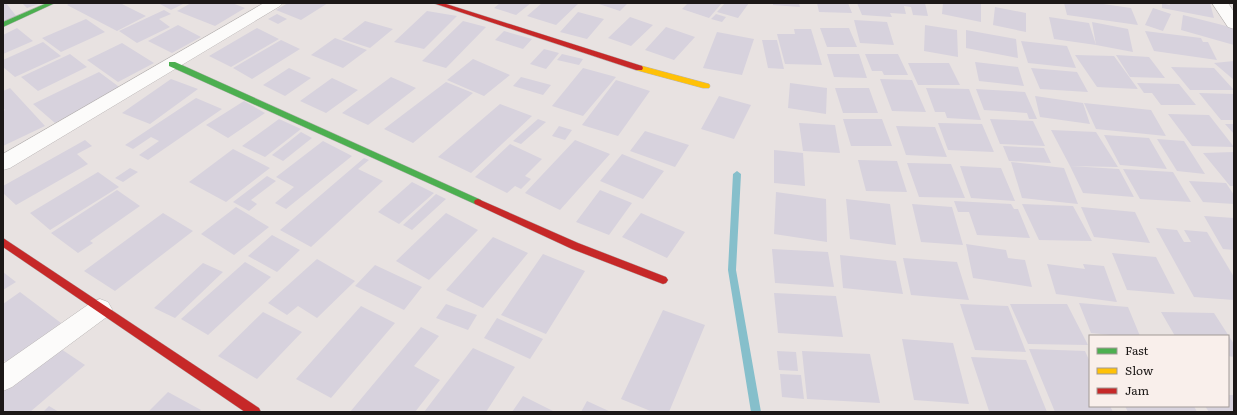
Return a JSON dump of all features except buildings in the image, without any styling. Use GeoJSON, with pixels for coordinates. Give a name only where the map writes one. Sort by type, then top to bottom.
{"type":"FeatureCollection","features":[{"type":"Feature","properties":{"kind":"street"},"geometry":{"type":"LineString","coordinates":[[3,25],[52,3]]}},
{"type":"Feature","properties":{"kind":"street"},"geometry":{"type":"LineString","coordinates":[[3,163],[275,3]]}},
{"type":"Feature","properties":{"kind":"street"},"geometry":{"type":"LineString","coordinates":[[436,3],[630,65],[706,86]]}},
{"type":"Feature","properties":{"kind":"street"},"geometry":{"type":"LineString","coordinates":[[1220,3],[1234,24]]}},
{"type":"Feature","properties":{"kind":"street"},"geometry":{"type":"LineString","coordinates":[[172,64],[575,246],[663,280]]}},
{"type":"Feature","properties":{"kind":"street"},"geometry":{"type":"LineString","coordinates":[[3,242],[100,309],[255,412]]}},
{"type":"Feature","properties":{"kind":"street"},"geometry":{"type":"LineString","coordinates":[[3,379],[100,309]]}},
{"type":"Feature","properties":{"kind":"waterway"},"geometry":{"type":"LineString","coordinates":[[737,174],[732,270],[756,412]]}},
{"type":"Feature","properties":{"kind":"traffic: fast"},"geometry":{"type":"LineString","coordinates":[[3,25],[52,3]]}},
{"type":"Feature","properties":{"kind":"traffic: fast"},"geometry":{"type":"LineString","coordinates":[[172,64],[478,202]]}},
{"type":"Feature","properties":{"kind":"traffic: slow"},"geometry":{"type":"LineString","coordinates":[[639,68],[706,86]]}},
{"type":"Feature","properties":{"kind":"traffic: jam"},"geometry":{"type":"LineString","coordinates":[[436,3],[639,68]]}},
{"type":"Feature","properties":{"kind":"traffic: jam"},"geometry":{"type":"LineString","coordinates":[[478,202],[575,246],[663,280]]}},
{"type":"Feature","properties":{"kind":"traffic: jam"},"geometry":{"type":"LineString","coordinates":[[3,242],[255,412]]}}]}
